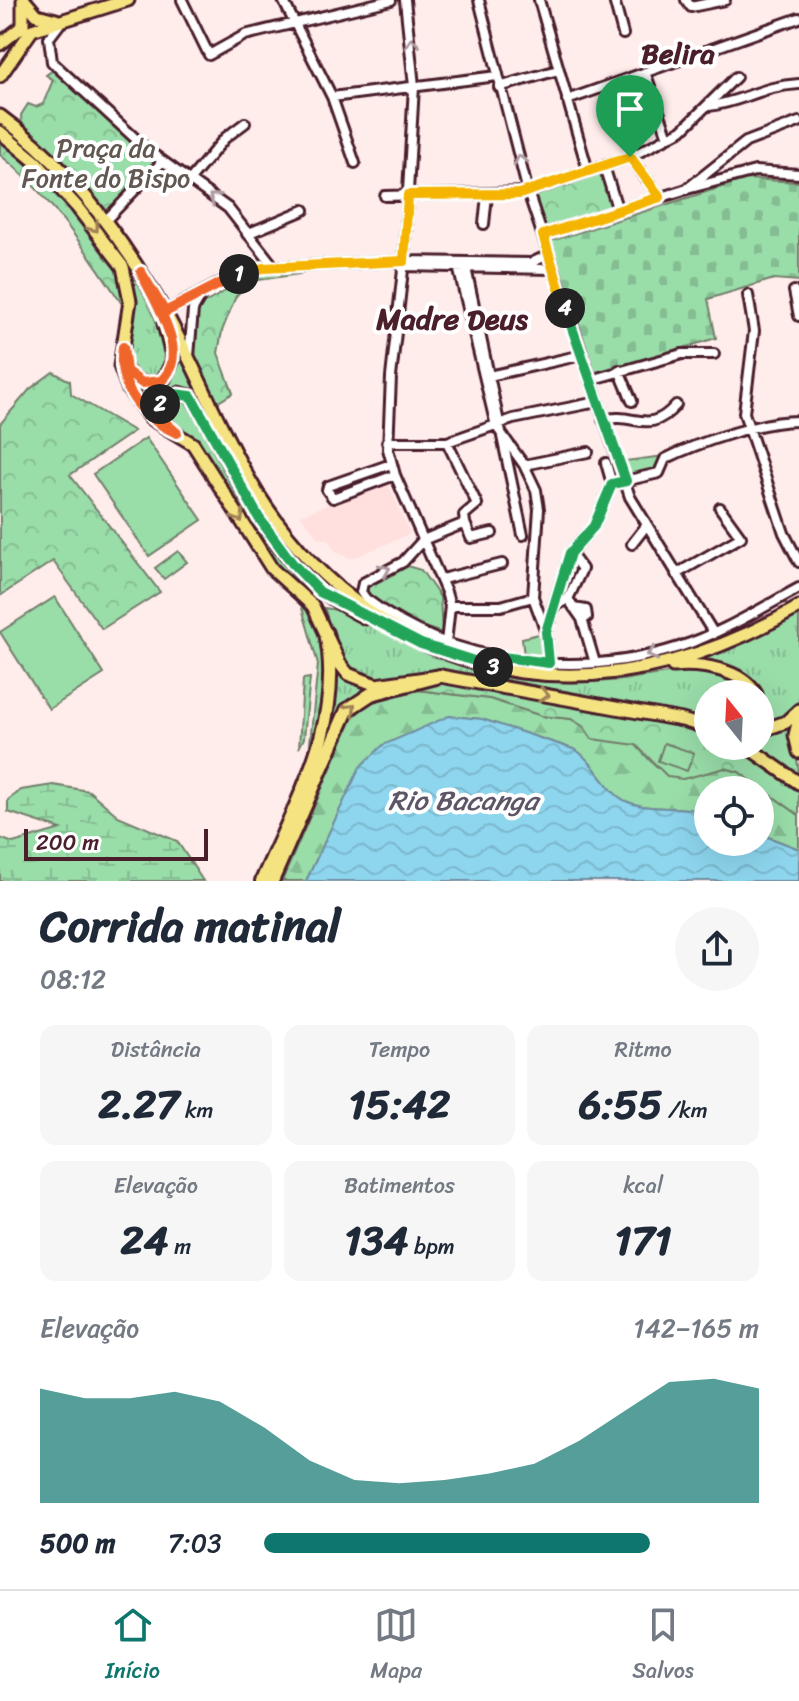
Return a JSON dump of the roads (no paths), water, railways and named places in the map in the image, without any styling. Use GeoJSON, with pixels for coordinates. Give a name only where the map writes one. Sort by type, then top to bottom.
{"type":"FeatureCollection","features":[{"type":"Feature","properties":{"kind":"highway"},"geometry":{"type":"LineString","coordinates":[[262,881],[326,728],[333,687],[326,633]]}},
{"type":"Feature","properties":{"kind":"highway"},"geometry":{"type":"LineString","coordinates":[[272,881],[347,710],[371,694],[440,676]]}},
{"type":"Feature","properties":{"kind":"main road"},"geometry":{"type":"LineString","coordinates":[[24,0],[40,17],[69,18]]}},
{"type":"Feature","properties":{"kind":"main road"},"geometry":{"type":"LineString","coordinates":[[0,44],[23,26],[24,0]]}},
{"type":"Feature","properties":{"kind":"main road"},"geometry":{"type":"LineString","coordinates":[[0,76],[30,31],[128,0]]}},
{"type":"Feature","properties":{"kind":"main road"},"geometry":{"type":"LineString","coordinates":[[0,116],[31,141],[105,221],[141,272],[189,356],[255,489],[295,544],[350,600],[421,644]]}},
{"type":"Feature","properties":{"kind":"main road"},"geometry":{"type":"LineString","coordinates":[[0,132],[67,196],[123,267],[130,301],[120,371],[150,418],[177,433]]}},
{"type":"Feature","properties":{"kind":"main road"},"geometry":{"type":"LineString","coordinates":[[123,347],[124,366],[139,382],[159,382],[171,369],[172,344],[141,272]]}},
{"type":"Feature","properties":{"kind":"main road"},"geometry":{"type":"LineString","coordinates":[[694,723],[440,676],[376,685],[364,683],[344,670],[313,606],[272,569],[200,454],[162,422],[158,409],[166,398],[183,393],[193,399],[259,518],[301,572],[331,599],[421,644],[494,662],[549,669],[630,672],[699,666],[740,680]]}},
{"type":"Feature","properties":{"kind":"main road"},"geometry":{"type":"LineString","coordinates":[[630,672],[798,608]]}},
{"type":"Feature","properties":{"kind":"main road"},"geometry":{"type":"LineString","coordinates":[[774,726],[786,722],[799,710]]}},
{"type":"Feature","properties":{"kind":"main road"},"geometry":{"type":"LineString","coordinates":[[799,719],[795,735],[799,752]]}},
{"type":"Feature","properties":{"kind":"main road"},"geometry":{"type":"LineString","coordinates":[[766,760],[799,783]]}},
{"type":"Feature","properties":{"kind":"street"},"geometry":{"type":"LineString","coordinates":[[182,0],[209,55],[231,40],[391,0]]}},
{"type":"Feature","properties":{"kind":"street"},"geometry":{"type":"LineString","coordinates":[[283,0],[332,97],[355,163]]}},
{"type":"Feature","properties":{"kind":"street"},"geometry":{"type":"LineString","coordinates":[[405,0],[414,86],[404,264],[387,442],[395,475],[442,579],[450,606],[446,643]]}},
{"type":"Feature","properties":{"kind":"street"},"geometry":{"type":"LineString","coordinates":[[479,0],[528,192],[630,497],[714,634]]}},
{"type":"Feature","properties":{"kind":"street"},"geometry":{"type":"LineString","coordinates":[[539,0],[588,171]]}},
{"type":"Feature","properties":{"kind":"street"},"geometry":{"type":"LineString","coordinates":[[614,0],[623,34]]}},
{"type":"Feature","properties":{"kind":"street"},"geometry":{"type":"LineString","coordinates":[[686,1],[691,7],[725,0]]}},
{"type":"Feature","properties":{"kind":"street"},"geometry":{"type":"LineString","coordinates":[[69,18],[49,38],[52,62],[162,162],[228,208],[275,268]]}},
{"type":"Feature","properties":{"kind":"street"},"geometry":{"type":"LineString","coordinates":[[567,100],[799,18]]}},
{"type":"Feature","properties":{"kind":"street"},"geometry":{"type":"LineString","coordinates":[[499,87],[558,70]]}},
{"type":"Feature","properties":{"kind":"street"},"geometry":{"type":"LineString","coordinates":[[645,72],[668,137]]}},
{"type":"Feature","properties":{"kind":"street"},"geometry":{"type":"LineString","coordinates":[[332,97],[497,76]]}},
{"type":"Feature","properties":{"kind":"street"},"geometry":{"type":"LineString","coordinates":[[385,196],[528,192],[630,157],[668,137],[709,106],[736,77]]}},
{"type":"Feature","properties":{"kind":"street"},"geometry":{"type":"LineString","coordinates":[[709,106],[727,103],[764,87],[799,84]]}},
{"type":"Feature","properties":{"kind":"street"},"geometry":{"type":"LineString","coordinates":[[687,189],[746,142],[799,122]]}},
{"type":"Feature","properties":{"kind":"street"},"geometry":{"type":"LineString","coordinates":[[189,181],[225,138],[245,123]]}},
{"type":"Feature","properties":{"kind":"street"},"geometry":{"type":"LineString","coordinates":[[630,157],[660,197]]}},
{"type":"Feature","properties":{"kind":"street"},"geometry":{"type":"LineString","coordinates":[[105,221],[162,162]]}},
{"type":"Feature","properties":{"kind":"street"},"geometry":{"type":"LineString","coordinates":[[604,166],[618,211]]}},
{"type":"Feature","properties":{"kind":"street"},"geometry":{"type":"LineString","coordinates":[[543,235],[660,197],[755,171],[799,174]]}},
{"type":"Feature","properties":{"kind":"street"},"geometry":{"type":"LineString","coordinates":[[484,224],[487,195]]}},
{"type":"Feature","properties":{"kind":"street"},"geometry":{"type":"LineString","coordinates":[[247,234],[304,210]]}},
{"type":"Feature","properties":{"kind":"street"},"geometry":{"type":"LineString","coordinates":[[521,267],[548,255]]}},
{"type":"Feature","properties":{"kind":"street"},"geometry":{"type":"LineString","coordinates":[[165,312],[266,256]]}},
{"type":"Feature","properties":{"kind":"street"},"geometry":{"type":"LineString","coordinates":[[239,273],[275,268],[390,263],[552,269]]}},
{"type":"Feature","properties":{"kind":"street"},"geometry":{"type":"LineString","coordinates":[[461,266],[499,425],[524,465],[538,499],[533,597],[546,632],[549,669],[682,652],[799,588]]}},
{"type":"Feature","properties":{"kind":"street"},"geometry":{"type":"LineString","coordinates":[[794,291],[799,316]]}},
{"type":"Feature","properties":{"kind":"street"},"geometry":{"type":"LineString","coordinates":[[189,356],[193,310],[203,293]]}},
{"type":"Feature","properties":{"kind":"street"},"geometry":{"type":"LineString","coordinates":[[748,295],[754,331],[744,404],[784,533],[799,562]]}},
{"type":"Feature","properties":{"kind":"street"},"geometry":{"type":"LineString","coordinates":[[590,380],[682,354],[714,354]]}},
{"type":"Feature","properties":{"kind":"street"},"geometry":{"type":"LineString","coordinates":[[487,376],[582,355]]}},
{"type":"Feature","properties":{"kind":"street"},"geometry":{"type":"LineString","coordinates":[[619,370],[632,401]]}},
{"type":"Feature","properties":{"kind":"street"},"geometry":{"type":"LineString","coordinates":[[387,442],[447,442],[499,425],[597,402]]}},
{"type":"Feature","properties":{"kind":"street"},"geometry":{"type":"LineString","coordinates":[[603,420],[618,419],[642,424],[664,418],[676,405]]}},
{"type":"Feature","properties":{"kind":"street"},"geometry":{"type":"LineString","coordinates":[[612,484],[659,473],[669,456],[770,424],[799,421]]}},
{"type":"Feature","properties":{"kind":"street"},"geometry":{"type":"LineString","coordinates":[[504,436],[503,452],[523,535]]}},
{"type":"Feature","properties":{"kind":"street"},"geometry":{"type":"LineString","coordinates":[[447,442],[477,504],[464,515],[471,538],[492,533]]}},
{"type":"Feature","properties":{"kind":"street"},"geometry":{"type":"LineString","coordinates":[[524,465],[588,452]]}},
{"type":"Feature","properties":{"kind":"street"},"geometry":{"type":"LineString","coordinates":[[546,632],[570,553],[587,534],[612,484],[606,463]]}},
{"type":"Feature","properties":{"kind":"street"},"geometry":{"type":"LineString","coordinates":[[391,464],[328,486],[327,490],[333,498],[395,475]]}},
{"type":"Feature","properties":{"kind":"street"},"geometry":{"type":"LineString","coordinates":[[538,499],[550,498]]}},
{"type":"Feature","properties":{"kind":"street"},"geometry":{"type":"LineString","coordinates":[[676,574],[741,537],[720,508]]}},
{"type":"Feature","properties":{"kind":"street"},"geometry":{"type":"LineString","coordinates":[[465,523],[423,540],[403,562],[368,578],[361,592],[387,613],[446,643],[494,662]]}},
{"type":"Feature","properties":{"kind":"street"},"geometry":{"type":"LineString","coordinates":[[632,544],[646,526]]}},
{"type":"Feature","properties":{"kind":"street"},"geometry":{"type":"LineString","coordinates":[[553,607],[568,599],[582,569],[570,553]]}},
{"type":"Feature","properties":{"kind":"street"},"geometry":{"type":"LineString","coordinates":[[442,579],[502,564]]}},
{"type":"Feature","properties":{"kind":"street"},"geometry":{"type":"LineString","coordinates":[[450,606],[501,606],[533,597]]}},
{"type":"Feature","properties":{"kind":"street"},"geometry":{"type":"LineString","coordinates":[[568,599],[582,619],[595,663]]}},
{"type":"Feature","properties":{"kind":"water","name":"Rio Bacanga"},"geometry":{"type":"Polygon","coordinates":[[[449,716],[482,719],[576,750],[614,793],[628,802],[647,807],[694,810],[694,856],[774,856],[774,839],[799,849],[799,881],[306,881],[360,767],[383,745],[449,716]]]}},
{"type":"Feature","properties":{"kind":"district","name":"Belira"},"geometry":{"type":"Point","coordinates":[678,53]}},
{"type":"Feature","properties":{"kind":"district","name":"Madre Deus"},"geometry":{"type":"Point","coordinates":[452,319]}},
{"type":"Feature","properties":{"kind":"park label","name":"Praça da Fonte do Bispo"},"geometry":{"type":"Point","coordinates":[106,163]}}]}
